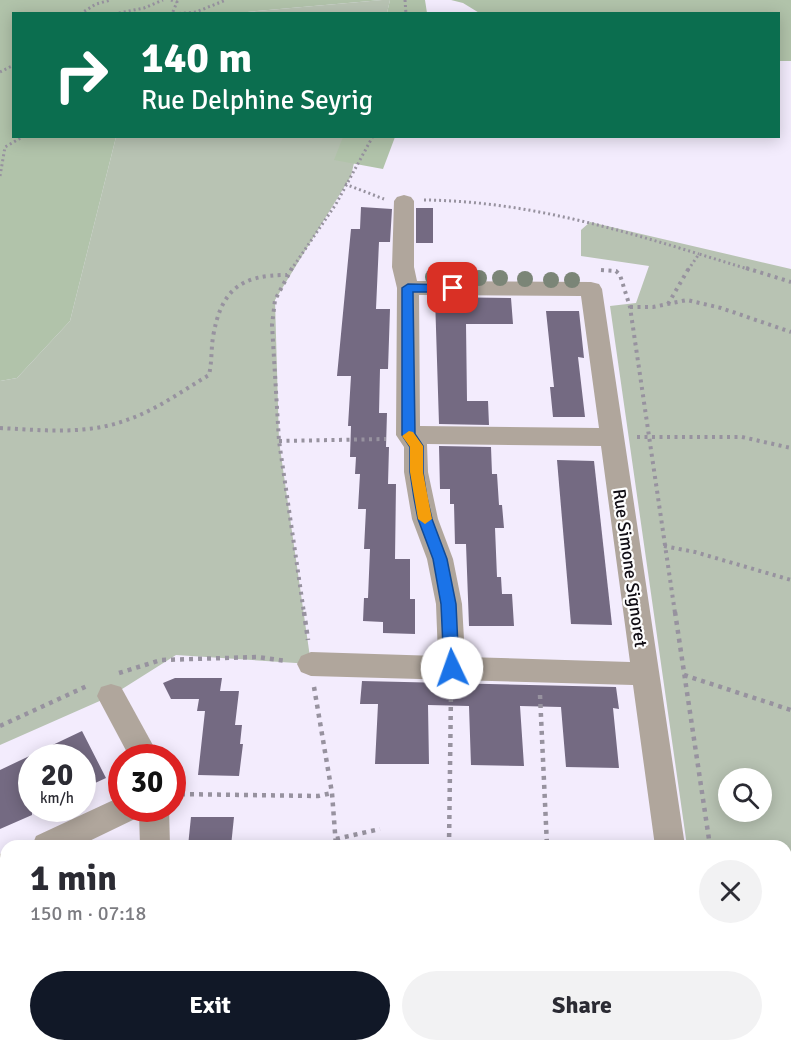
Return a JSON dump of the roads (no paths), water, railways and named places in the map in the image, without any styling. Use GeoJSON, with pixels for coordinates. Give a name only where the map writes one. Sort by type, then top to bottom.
{"type":"FeatureCollection","features":[{"type":"Feature","properties":{"kind":"street"},"geometry":{"type":"LineString","coordinates":[[404,201],[403,267],[408,288],[408,435],[416,446],[416,472],[420,498],[440,559],[449,604],[452,668]]}},
{"type":"Feature","properties":{"kind":"street","name":"Rue Simone Signoret"},"geometry":{"type":"LineString","coordinates":[[408,288],[591,289],[669,840]]}},
{"type":"Feature","properties":{"kind":"street"},"geometry":{"type":"LineString","coordinates":[[408,435],[612,437]]}},
{"type":"Feature","properties":{"kind":"street"},"geometry":{"type":"LineString","coordinates":[[311,664],[644,674]]}},
{"type":"Feature","properties":{"kind":"street"},"geometry":{"type":"LineString","coordinates":[[104,686],[138,744]]}},
{"type":"Feature","properties":{"kind":"street"},"geometry":{"type":"LineString","coordinates":[[60,840],[108,817]]}},
{"type":"Feature","properties":{"kind":"street"},"geometry":{"type":"LineString","coordinates":[[154,822],[155,840]]}}]}
